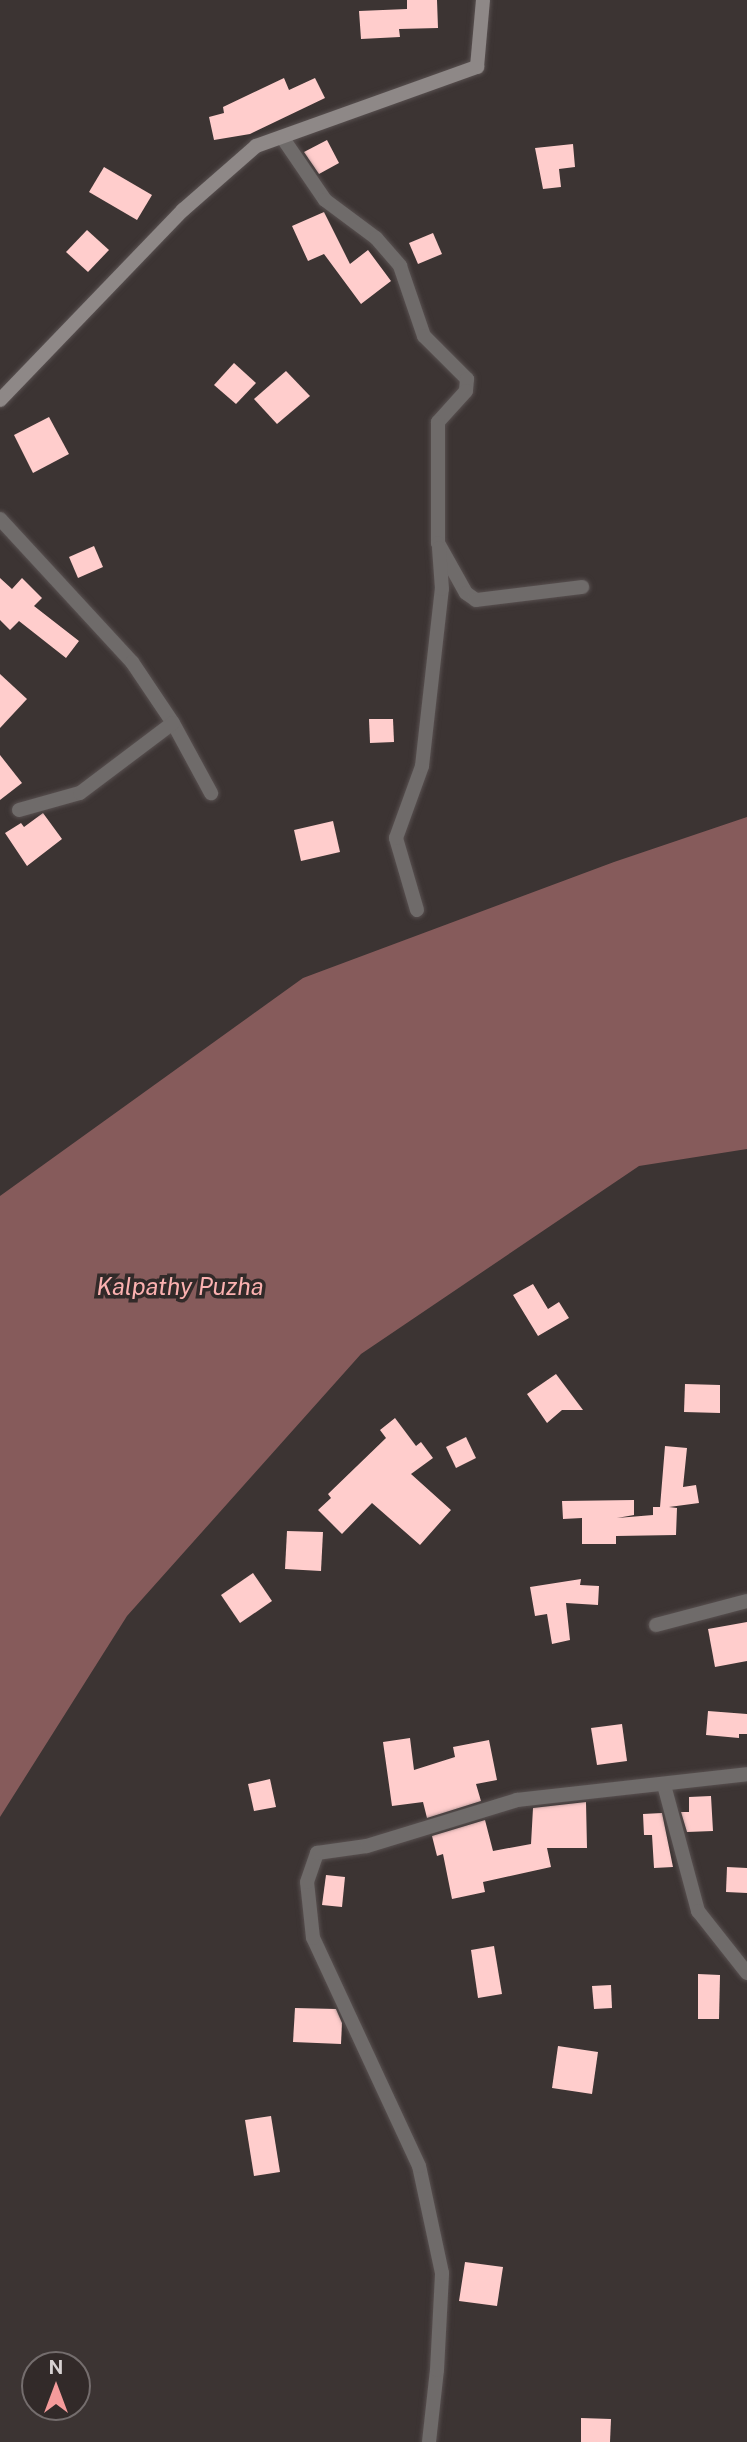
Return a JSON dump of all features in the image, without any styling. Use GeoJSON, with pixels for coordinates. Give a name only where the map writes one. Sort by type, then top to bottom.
{"type":"FeatureCollection","features":[{"type":"Feature","properties":{"kind":"street"},"geometry":{"type":"LineString","coordinates":[[3,392],[183,210],[256,146],[477,67],[483,0]]}},
{"type":"Feature","properties":{"kind":"street"},"geometry":{"type":"LineString","coordinates":[[282,137],[325,200],[376,238],[400,266],[424,336],[467,379],[466,391],[438,422],[438,543],[442,589],[422,766],[396,838],[417,910]]}},
{"type":"Feature","properties":{"kind":"street"},"geometry":{"type":"LineString","coordinates":[[0,519],[132,662],[173,723],[211,793]]}},
{"type":"Feature","properties":{"kind":"street"},"geometry":{"type":"LineString","coordinates":[[438,543],[466,593],[476,600],[582,587]]}},
{"type":"Feature","properties":{"kind":"street"},"geometry":{"type":"LineString","coordinates":[[19,810],[80,793],[173,723]]}},
{"type":"Feature","properties":{"kind":"street"},"geometry":{"type":"LineString","coordinates":[[656,1625],[747,1601]]}},
{"type":"Feature","properties":{"kind":"street"},"geometry":{"type":"LineString","coordinates":[[429,2442],[437,2370],[442,2273],[419,2166],[313,1938],[307,1882],[317,1853],[367,1846],[517,1800],[747,1774]]}},
{"type":"Feature","properties":{"kind":"street"},"geometry":{"type":"LineString","coordinates":[[664,1785],[698,1911],[747,1973]]}},
{"type":"Feature","properties":{"kind":"water","name":"Kalpathy Puzha"},"geometry":{"type":"Polygon","coordinates":[[[747,817],[747,1149],[639,1166],[361,1354],[127,1616],[0,1817],[0,1196],[303,978],[614,862],[747,817]]]}},
{"type":"Feature","properties":{"kind":"building"},"geometry":{"type":"Polygon","coordinates":[[[407,0],[437,0],[438,28],[399,29],[400,37],[361,39],[359,11],[407,9],[407,0]]]}},
{"type":"Feature","properties":{"kind":"building"},"geometry":{"type":"Polygon","coordinates":[[[284,78],[289,90],[315,78],[325,98],[250,134],[214,140],[209,117],[224,113],[223,107],[284,78]]]}},
{"type":"Feature","properties":{"kind":"building"},"geometry":{"type":"Polygon","coordinates":[[[327,140],[339,163],[319,174],[304,152],[327,140]]]}},
{"type":"Feature","properties":{"kind":"building"},"geometry":{"type":"Polygon","coordinates":[[[573,144],[575,167],[559,169],[561,187],[543,189],[535,148],[573,144]]]}},
{"type":"Feature","properties":{"kind":"building"},"geometry":{"type":"Polygon","coordinates":[[[104,167],[152,195],[137,220],[89,192],[104,167]]]}},
{"type":"Feature","properties":{"kind":"building"},"geometry":{"type":"Polygon","coordinates":[[[324,212],[350,264],[368,250],[391,281],[361,304],[324,254],[308,261],[292,226],[324,212]]]}},
{"type":"Feature","properties":{"kind":"building"},"geometry":{"type":"Polygon","coordinates":[[[87,230],[109,250],[88,272],[66,252],[87,230]]]}},
{"type":"Feature","properties":{"kind":"building"},"geometry":{"type":"Polygon","coordinates":[[[433,233],[442,254],[418,264],[409,243],[433,233]]]}},
{"type":"Feature","properties":{"kind":"building"},"geometry":{"type":"Polygon","coordinates":[[[234,363],[256,383],[236,404],[214,385],[234,363]]]}},
{"type":"Feature","properties":{"kind":"building"},"geometry":{"type":"Polygon","coordinates":[[[286,371],[310,396],[277,424],[254,399],[286,371]]]}},
{"type":"Feature","properties":{"kind":"building"},"geometry":{"type":"Polygon","coordinates":[[[49,417],[69,454],[33,473],[14,435],[49,417]]]}},
{"type":"Feature","properties":{"kind":"building"},"geometry":{"type":"Polygon","coordinates":[[[94,546],[103,567],[78,578],[69,557],[94,546]]]}},
{"type":"Feature","properties":{"kind":"building"},"geometry":{"type":"Polygon","coordinates":[[[0,578],[12,589],[22,578],[42,598],[34,606],[79,641],[66,658],[19,621],[10,630],[0,620],[0,578]]]}},
{"type":"Feature","properties":{"kind":"building"},"geometry":{"type":"Polygon","coordinates":[[[0,674],[27,699],[0,728],[0,674]]]}},
{"type":"Feature","properties":{"kind":"building"},"geometry":{"type":"Polygon","coordinates":[[[369,719],[393,719],[394,742],[370,743],[369,719]]]}},
{"type":"Feature","properties":{"kind":"building"},"geometry":{"type":"Polygon","coordinates":[[[0,755],[22,783],[0,800],[0,755]]]}},
{"type":"Feature","properties":{"kind":"building"},"geometry":{"type":"Polygon","coordinates":[[[43,813],[62,839],[27,866],[5,833],[21,823],[24,827],[43,813]]]}},
{"type":"Feature","properties":{"kind":"building"},"geometry":{"type":"Polygon","coordinates":[[[333,821],[340,852],[301,861],[294,830],[333,821]]]}},
{"type":"Feature","properties":{"kind":"building"},"geometry":{"type":"Polygon","coordinates":[[[533,1284],[548,1309],[559,1302],[569,1318],[538,1336],[513,1295],[533,1284]]]}},
{"type":"Feature","properties":{"kind":"building"},"geometry":{"type":"Polygon","coordinates":[[[556,1374],[583,1410],[562,1410],[547,1423],[527,1394],[556,1374]]]}},
{"type":"Feature","properties":{"kind":"building"},"geometry":{"type":"Polygon","coordinates":[[[685,1384],[720,1385],[720,1413],[684,1412],[685,1384]]]}},
{"type":"Feature","properties":{"kind":"building"},"geometry":{"type":"Polygon","coordinates":[[[395,1418],[416,1446],[421,1442],[433,1458],[411,1474],[451,1510],[420,1545],[372,1503],[342,1534],[318,1510],[331,1498],[328,1494],[386,1438],[380,1430],[395,1418]]]}},
{"type":"Feature","properties":{"kind":"building"},"geometry":{"type":"Polygon","coordinates":[[[466,1437],[476,1458],[456,1468],[446,1447],[466,1437]]]}},
{"type":"Feature","properties":{"kind":"building"},"geometry":{"type":"Polygon","coordinates":[[[665,1446],[687,1448],[683,1487],[696,1485],[699,1503],[669,1507],[677,1508],[676,1535],[616,1536],[616,1544],[582,1544],[582,1518],[563,1519],[562,1501],[634,1500],[634,1515],[617,1518],[653,1515],[653,1507],[660,1507],[665,1446]]]}},
{"type":"Feature","properties":{"kind":"building"},"geometry":{"type":"Polygon","coordinates":[[[287,1531],[323,1532],[321,1571],[285,1569],[287,1531]]]}},
{"type":"Feature","properties":{"kind":"building"},"geometry":{"type":"Polygon","coordinates":[[[253,1573],[272,1601],[240,1623],[221,1595],[253,1573]]]}},
{"type":"Feature","properties":{"kind":"building"},"geometry":{"type":"Polygon","coordinates":[[[581,1579],[580,1585],[599,1586],[598,1605],[566,1603],[570,1640],[552,1644],[547,1614],[535,1616],[530,1587],[581,1579]]]}},
{"type":"Feature","properties":{"kind":"building"},"geometry":{"type":"Polygon","coordinates":[[[747,1622],[747,1661],[715,1667],[708,1629],[747,1622]]]}},
{"type":"Feature","properties":{"kind":"building"},"geometry":{"type":"Polygon","coordinates":[[[708,1711],[747,1714],[747,1734],[739,1734],[739,1738],[706,1735],[708,1711]]]}},
{"type":"Feature","properties":{"kind":"building"},"geometry":{"type":"Polygon","coordinates":[[[622,1724],[627,1761],[597,1765],[591,1728],[622,1724]]]}},
{"type":"Feature","properties":{"kind":"building"},"geometry":{"type":"Polygon","coordinates":[[[410,1738],[414,1770],[455,1757],[453,1747],[489,1740],[497,1780],[476,1784],[481,1801],[427,1818],[423,1802],[392,1806],[383,1742],[410,1738]]]}},
{"type":"Feature","properties":{"kind":"building"},"geometry":{"type":"Polygon","coordinates":[[[270,1779],[276,1807],[254,1811],[248,1784],[270,1779]]]}},
{"type":"Feature","properties":{"kind":"building"},"geometry":{"type":"Polygon","coordinates":[[[711,1796],[713,1831],[687,1832],[681,1812],[689,1812],[689,1797],[711,1796]]]}},
{"type":"Feature","properties":{"kind":"building"},"geometry":{"type":"Polygon","coordinates":[[[586,1802],[587,1848],[547,1848],[551,1867],[483,1882],[485,1892],[452,1899],[443,1854],[437,1856],[432,1836],[485,1820],[493,1851],[531,1844],[533,1808],[586,1802]]]}},
{"type":"Feature","properties":{"kind":"building"},"geometry":{"type":"Polygon","coordinates":[[[662,1813],[673,1867],[654,1868],[652,1835],[644,1835],[643,1814],[662,1813]]]}},
{"type":"Feature","properties":{"kind":"building"},"geometry":{"type":"Polygon","coordinates":[[[727,1867],[747,1868],[747,1893],[726,1892],[727,1867]]]}},
{"type":"Feature","properties":{"kind":"building"},"geometry":{"type":"Polygon","coordinates":[[[326,1875],[345,1877],[342,1907],[322,1905],[326,1875]]]}},
{"type":"Feature","properties":{"kind":"building"},"geometry":{"type":"Polygon","coordinates":[[[494,1946],[502,1994],[478,1998],[471,1950],[494,1946]]]}},
{"type":"Feature","properties":{"kind":"building"},"geometry":{"type":"Polygon","coordinates":[[[698,1974],[720,1975],[719,2019],[698,2019],[698,1974]]]}},
{"type":"Feature","properties":{"kind":"building"},"geometry":{"type":"Polygon","coordinates":[[[611,1985],[612,2008],[594,2009],[592,1986],[611,1985]]]}},
{"type":"Feature","properties":{"kind":"building"},"geometry":{"type":"Polygon","coordinates":[[[295,2008],[336,2009],[342,2023],[341,2044],[293,2042],[295,2008]]]}},
{"type":"Feature","properties":{"kind":"building"},"geometry":{"type":"Polygon","coordinates":[[[558,2046],[598,2052],[592,2094],[552,2088],[558,2046]]]}},
{"type":"Feature","properties":{"kind":"building"},"geometry":{"type":"Polygon","coordinates":[[[271,2116],[280,2172],[254,2176],[245,2120],[271,2116]]]}},
{"type":"Feature","properties":{"kind":"building"},"geometry":{"type":"Polygon","coordinates":[[[465,2262],[503,2267],[497,2306],[459,2301],[465,2262]]]}},
{"type":"Feature","properties":{"kind":"building"},"geometry":{"type":"Polygon","coordinates":[[[581,2418],[611,2419],[610,2442],[581,2442],[581,2418]]]}}]}
